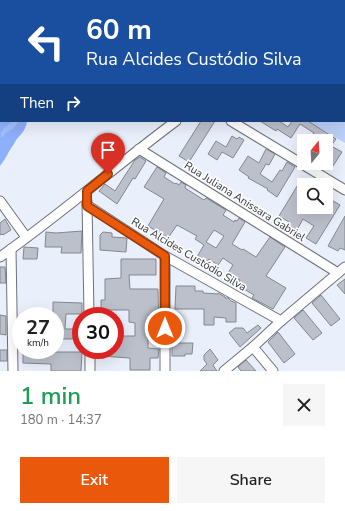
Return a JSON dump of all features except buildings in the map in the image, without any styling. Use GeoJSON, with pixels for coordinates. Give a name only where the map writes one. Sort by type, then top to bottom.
{"type":"FeatureCollection","features":[{"type":"Feature","properties":{"kind":"street"},"geometry":{"type":"LineString","coordinates":[[0,256],[87,191],[175,122]]}},
{"type":"Feature","properties":{"kind":"street"},"geometry":{"type":"LineString","coordinates":[[233,122],[345,190]]}},
{"type":"Feature","properties":{"kind":"street","name":"Rua Juliana Anissara Gabriel"},"geometry":{"type":"LineString","coordinates":[[139,149],[341,270]]}},
{"type":"Feature","properties":{"kind":"street"},"geometry":{"type":"LineString","coordinates":[[87,191],[89,307]]}},
{"type":"Feature","properties":{"kind":"street"},"geometry":{"type":"LineString","coordinates":[[0,201],[26,237]]}},
{"type":"Feature","properties":{"kind":"street","name":"Rua Alcides Custódio Silva"},"geometry":{"type":"LineString","coordinates":[[87,206],[165,256],[281,321]]}},
{"type":"Feature","properties":{"kind":"street"},"geometry":{"type":"LineString","coordinates":[[11,249],[12,371]]}},
{"type":"Feature","properties":{"kind":"street"},"geometry":{"type":"LineString","coordinates":[[165,256],[165,371]]}},
{"type":"Feature","properties":{"kind":"street"},"geometry":{"type":"LineString","coordinates":[[224,371],[341,270]]}},
{"type":"Feature","properties":{"kind":"street"},"geometry":{"type":"LineString","coordinates":[[253,347],[273,371]]}},
{"type":"Feature","properties":{"kind":"street"},"geometry":{"type":"LineString","coordinates":[[90,359],[90,371]]}},
{"type":"Feature","properties":{"kind":"shaded area"},"geometry":{"type":"Polygon","coordinates":[[[0,122],[27,122],[23,132],[0,166],[0,122]]]}},
{"type":"Feature","properties":{"kind":"shaded area"},"geometry":{"type":"Polygon","coordinates":[[[12,122],[18,122],[14,128],[1,138],[1,133],[4,128],[12,122]]]}},
{"type":"Feature","properties":{"kind":"shaded area"},"geometry":{"type":"Polygon","coordinates":[[[309,122],[345,122],[345,143],[333,136],[333,134],[329,134],[309,122]]]}},
{"type":"Feature","properties":{"kind":"route"},"geometry":{"type":"LineString","coordinates":[[108,174],[87,191],[87,206],[165,256],[165,328]]}}]}
